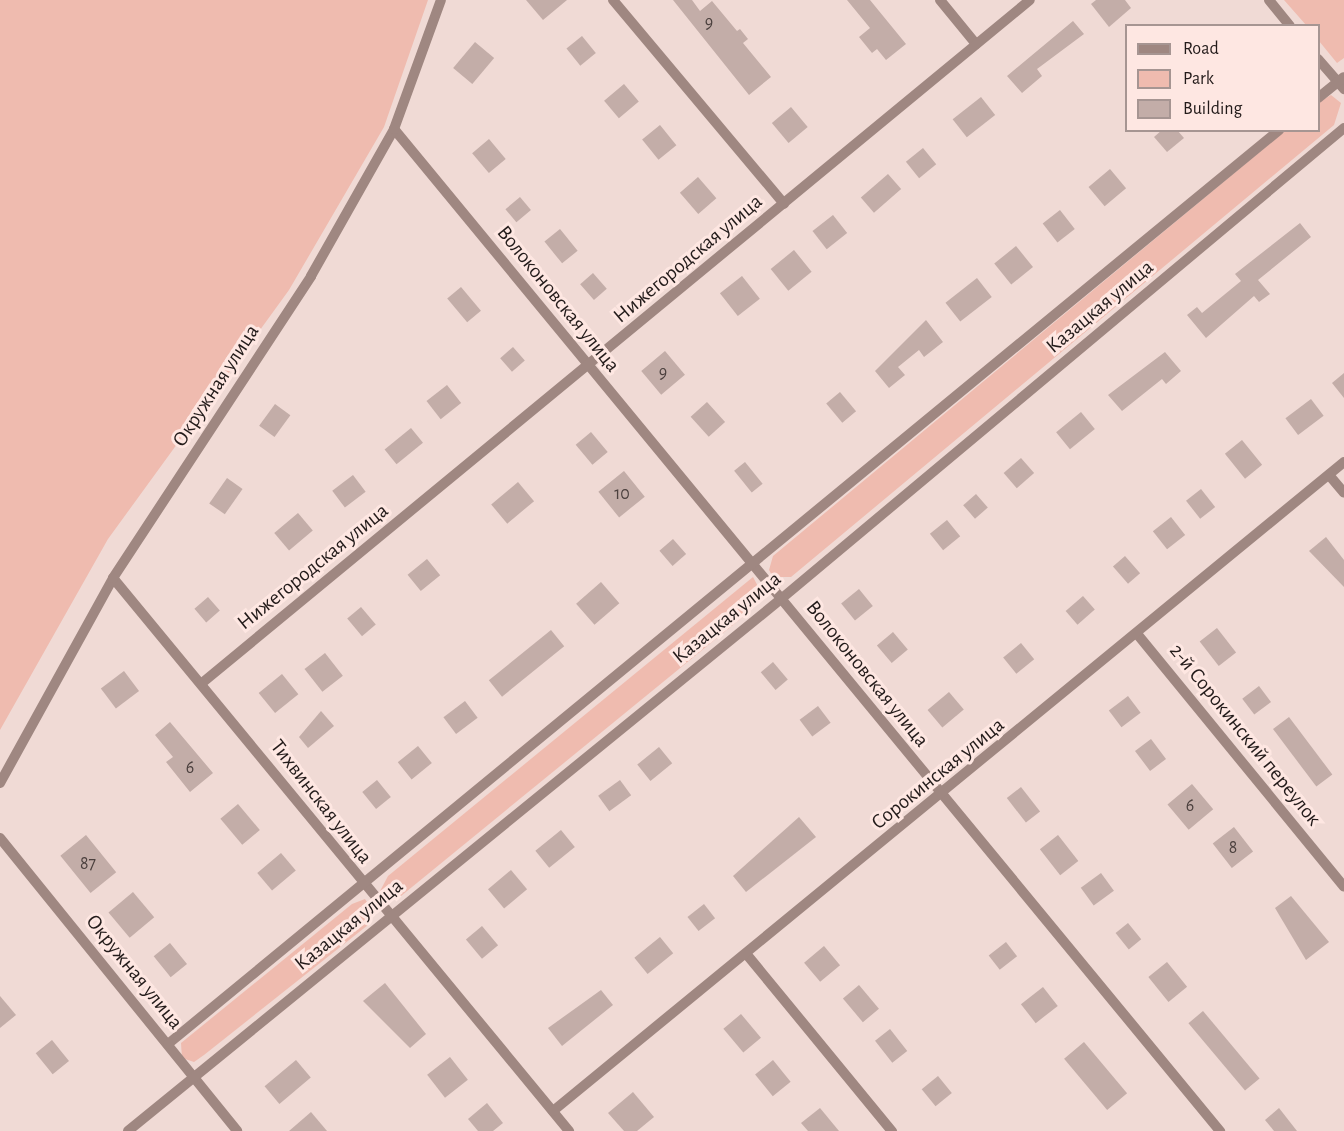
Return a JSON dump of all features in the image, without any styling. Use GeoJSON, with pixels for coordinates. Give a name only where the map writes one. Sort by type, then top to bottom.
{"type":"FeatureCollection","features":[{"type":"Feature","properties":{"kind":"street","name":"Окружная улица"},"geometry":{"type":"LineString","coordinates":[[0,783],[113,578],[311,276],[394,129],[441,0]]}},
{"type":"Feature","properties":{"kind":"street"},"geometry":{"type":"LineString","coordinates":[[613,0],[784,204]]}},
{"type":"Feature","properties":{"kind":"street"},"geometry":{"type":"LineString","coordinates":[[940,0],[976,44]]}},
{"type":"Feature","properties":{"kind":"street","name":"Нижегородская улица"},"geometry":{"type":"LineString","coordinates":[[202,683],[588,368],[1030,0]]}},
{"type":"Feature","properties":{"kind":"street"},"geometry":{"type":"LineString","coordinates":[[1269,0],[1288,24]]}},
{"type":"Feature","properties":{"kind":"street"},"geometry":{"type":"LineString","coordinates":[[1320,61],[1342,83],[1320,97]]}},
{"type":"Feature","properties":{"kind":"street","name":"Казацкая улица"},"geometry":{"type":"LineString","coordinates":[[128,1131],[781,599],[1344,128]]}},
{"type":"Feature","properties":{"kind":"street","name":"Волоконовская улица"},"geometry":{"type":"LineString","coordinates":[[394,129],[588,368],[754,564],[942,797],[1220,1131]]}},
{"type":"Feature","properties":{"kind":"street","name":"Казацкая улица"},"geometry":{"type":"LineString","coordinates":[[168,1044],[364,887],[1277,132]]}},
{"type":"Feature","properties":{"kind":"street","name":"Сорокинская улица"},"geometry":{"type":"LineString","coordinates":[[553,1111],[748,956],[942,797],[1344,462]]}},
{"type":"Feature","properties":{"kind":"street"},"geometry":{"type":"LineString","coordinates":[[1329,475],[1344,493]]}},
{"type":"Feature","properties":{"kind":"street","name":"Тихвинская улица"},"geometry":{"type":"LineString","coordinates":[[113,578],[202,683],[364,887],[569,1131]]}},
{"type":"Feature","properties":{"kind":"street","name":"2-й Сорокинский переулок"},"geometry":{"type":"LineString","coordinates":[[1138,635],[1344,887]]}},
{"type":"Feature","properties":{"kind":"street","name":"Окружная улица"},"geometry":{"type":"LineString","coordinates":[[0,838],[237,1131]]}},
{"type":"Feature","properties":{"kind":"street"},"geometry":{"type":"LineString","coordinates":[[748,956],[892,1131]]}},
{"type":"Feature","properties":{"kind":"green space"},"geometry":{"type":"Polygon","coordinates":[[[0,0],[428,0],[384,127],[289,290],[108,539],[0,730],[0,0]]]}},
{"type":"Feature","properties":{"kind":"green space"},"geometry":{"type":"Polygon","coordinates":[[[1284,0],[1344,0],[1344,58],[1337,63],[1320,42],[1320,24],[1305,24],[1284,0]]]}},
{"type":"Feature","properties":{"kind":"green space"},"geometry":{"type":"Polygon","coordinates":[[[1331,95],[1341,103],[1334,125],[791,577],[773,577],[769,570],[773,556],[1284,132],[1320,132],[1320,101],[1331,95]]]}},
{"type":"Feature","properties":{"kind":"green space"},"geometry":{"type":"Polygon","coordinates":[[[753,577],[761,592],[750,611],[401,896],[388,902],[379,893],[388,876],[753,577]]]}},
{"type":"Feature","properties":{"kind":"green space"},"geometry":{"type":"Polygon","coordinates":[[[365,899],[374,913],[368,925],[204,1055],[194,1062],[182,1058],[181,1043],[352,904],[365,899]]]}},
{"type":"Feature","properties":{"kind":"building"},"geometry":{"type":"Polygon","coordinates":[[[526,0],[567,0],[543,20],[526,0]]]}},
{"type":"Feature","properties":{"kind":"building"},"geometry":{"type":"Polygon","coordinates":[[[673,0],[692,0],[700,11],[712,1],[737,31],[740,29],[748,39],[743,43],[771,77],[749,95],[673,0]]]}},
{"type":"Feature","properties":{"kind":"building"},"geometry":{"type":"Polygon","coordinates":[[[847,0],[870,0],[906,44],[886,60],[877,49],[872,53],[859,37],[870,28],[847,0]]]}},
{"type":"Feature","properties":{"kind":"building"},"geometry":{"type":"Polygon","coordinates":[[[1096,0],[1125,0],[1131,8],[1109,27],[1091,4],[1096,0]]]}},
{"type":"Feature","properties":{"kind":"building"},"geometry":{"type":"Polygon","coordinates":[[[1073,21],[1084,34],[1037,69],[1042,76],[1022,93],[1007,76],[1073,21]]]}},
{"type":"Feature","properties":{"kind":"building"},"geometry":{"type":"Polygon","coordinates":[[[582,36],[596,53],[580,66],[566,49],[582,36]]]}},
{"type":"Feature","properties":{"kind":"building"},"geometry":{"type":"Polygon","coordinates":[[[475,42],[494,58],[472,84],[453,68],[475,42]]]}},
{"type":"Feature","properties":{"kind":"building"},"geometry":{"type":"Polygon","coordinates":[[[624,84],[639,102],[619,118],[604,101],[624,84]]]}},
{"type":"Feature","properties":{"kind":"building"},"geometry":{"type":"Polygon","coordinates":[[[981,97],[995,115],[967,137],[953,119],[981,97]]]}},
{"type":"Feature","properties":{"kind":"building"},"geometry":{"type":"Polygon","coordinates":[[[791,107],[808,127],[789,143],[772,123],[791,107]]]}},
{"type":"Feature","properties":{"kind":"building"},"geometry":{"type":"Polygon","coordinates":[[[660,125],[676,145],[658,160],[642,139],[660,125]]]}},
{"type":"Feature","properties":{"kind":"building"},"geometry":{"type":"Polygon","coordinates":[[[1160,132],[1179,132],[1184,138],[1167,152],[1154,137],[1160,132]]]}},
{"type":"Feature","properties":{"kind":"building"},"geometry":{"type":"Polygon","coordinates":[[[489,139],[506,159],[489,173],[472,153],[489,139]]]}},
{"type":"Feature","properties":{"kind":"building"},"geometry":{"type":"Polygon","coordinates":[[[923,148],[936,164],[919,178],[906,162],[923,148]]]}},
{"type":"Feature","properties":{"kind":"building"},"geometry":{"type":"Polygon","coordinates":[[[1110,169],[1126,188],[1105,206],[1089,187],[1110,169]]]}},
{"type":"Feature","properties":{"kind":"building"},"geometry":{"type":"Polygon","coordinates":[[[888,174],[901,189],[874,213],[861,198],[888,174]]]}},
{"type":"Feature","properties":{"kind":"building"},"geometry":{"type":"Polygon","coordinates":[[[698,177],[716,198],[698,214],[680,193],[698,177]]]}},
{"type":"Feature","properties":{"kind":"building"},"geometry":{"type":"Polygon","coordinates":[[[520,197],[531,210],[516,222],[505,209],[520,197]]]}},
{"type":"Feature","properties":{"kind":"building"},"geometry":{"type":"Polygon","coordinates":[[[1060,210],[1075,229],[1057,242],[1043,224],[1060,210]]]}},
{"type":"Feature","properties":{"kind":"building"},"geometry":{"type":"Polygon","coordinates":[[[833,215],[847,233],[827,249],[813,231],[833,215]]]}},
{"type":"Feature","properties":{"kind":"building"},"geometry":{"type":"Polygon","coordinates":[[[1300,223],[1311,237],[1258,280],[1270,294],[1259,302],[1254,296],[1206,338],[1187,315],[1197,307],[1202,313],[1241,281],[1235,274],[1300,223]]]}},
{"type":"Feature","properties":{"kind":"building"},"geometry":{"type":"Polygon","coordinates":[[[560,229],[578,251],[562,263],[544,242],[560,229]]]}},
{"type":"Feature","properties":{"kind":"building"},"geometry":{"type":"Polygon","coordinates":[[[1016,246],[1033,267],[1011,285],[994,264],[1016,246]]]}},
{"type":"Feature","properties":{"kind":"building"},"geometry":{"type":"Polygon","coordinates":[[[794,250],[812,272],[788,291],[771,269],[794,250]]]}},
{"type":"Feature","properties":{"kind":"building"},"geometry":{"type":"Polygon","coordinates":[[[593,273],[607,289],[594,300],[580,284],[593,273]]]}},
{"type":"Feature","properties":{"kind":"building"},"geometry":{"type":"Polygon","coordinates":[[[742,276],[760,299],[738,316],[720,293],[742,276]]]}},
{"type":"Feature","properties":{"kind":"building"},"geometry":{"type":"Polygon","coordinates":[[[977,278],[992,297],[960,322],[945,303],[977,278]]]}},
{"type":"Feature","properties":{"kind":"building"},"geometry":{"type":"Polygon","coordinates":[[[461,287],[481,311],[467,322],[447,299],[461,287]]]}},
{"type":"Feature","properties":{"kind":"building"},"geometry":{"type":"Polygon","coordinates":[[[926,320],[943,342],[924,357],[919,350],[898,367],[905,375],[889,388],[875,371],[926,320]]]}},
{"type":"Feature","properties":{"kind":"building"},"geometry":{"type":"Polygon","coordinates":[[[513,347],[525,361],[512,372],[500,358],[513,347]]]}},
{"type":"Feature","properties":{"kind":"building"},"geometry":{"type":"Polygon","coordinates":[[[665,351],[685,375],[661,395],[641,371],[665,351]]]}},
{"type":"Feature","properties":{"kind":"building"},"geometry":{"type":"Polygon","coordinates":[[[1165,352],[1181,371],[1166,384],[1162,379],[1122,411],[1108,395],[1165,352]]]}},
{"type":"Feature","properties":{"kind":"building"},"geometry":{"type":"Polygon","coordinates":[[[1344,373],[1344,398],[1332,383],[1344,373]]]}},
{"type":"Feature","properties":{"kind":"building"},"geometry":{"type":"Polygon","coordinates":[[[447,385],[461,403],[441,419],[427,401],[447,385]]]}},
{"type":"Feature","properties":{"kind":"building"},"geometry":{"type":"Polygon","coordinates":[[[840,392],[856,411],[842,423],[826,404],[840,392]]]}},
{"type":"Feature","properties":{"kind":"building"},"geometry":{"type":"Polygon","coordinates":[[[1311,399],[1324,416],[1298,435],[1285,418],[1311,399]]]}},
{"type":"Feature","properties":{"kind":"building"},"geometry":{"type":"Polygon","coordinates":[[[707,402],[725,422],[709,437],[691,417],[707,402]]]}},
{"type":"Feature","properties":{"kind":"building"},"geometry":{"type":"Polygon","coordinates":[[[275,404],[290,415],[275,437],[259,426],[275,404]]]}},
{"type":"Feature","properties":{"kind":"building"},"geometry":{"type":"Polygon","coordinates":[[[1081,412],[1095,429],[1070,449],[1056,432],[1081,412]]]}},
{"type":"Feature","properties":{"kind":"building"},"geometry":{"type":"Polygon","coordinates":[[[411,428],[423,443],[397,464],[385,449],[411,428]]]}},
{"type":"Feature","properties":{"kind":"building"},"geometry":{"type":"Polygon","coordinates":[[[591,432],[608,452],[592,465],[576,445],[591,432]]]}},
{"type":"Feature","properties":{"kind":"building"},"geometry":{"type":"Polygon","coordinates":[[[1242,440],[1262,465],[1245,479],[1225,454],[1242,440]]]}},
{"type":"Feature","properties":{"kind":"building"},"geometry":{"type":"Polygon","coordinates":[[[1021,458],[1034,473],[1017,488],[1004,473],[1021,458]]]}},
{"type":"Feature","properties":{"kind":"building"},"geometry":{"type":"Polygon","coordinates":[[[745,462],[763,484],[752,493],[734,471],[745,462]]]}},
{"type":"Feature","properties":{"kind":"building"},"geometry":{"type":"Polygon","coordinates":[[[624,471],[645,497],[619,517],[598,492],[624,471]]]}},
{"type":"Feature","properties":{"kind":"building"},"geometry":{"type":"Polygon","coordinates":[[[353,475],[366,492],[345,507],[332,491],[353,475]]]}},
{"type":"Feature","properties":{"kind":"building"},"geometry":{"type":"Polygon","coordinates":[[[227,478],[243,489],[225,514],[209,503],[227,478]]]}},
{"type":"Feature","properties":{"kind":"building"},"geometry":{"type":"Polygon","coordinates":[[[518,482],[534,501],[507,524],[491,504],[518,482]]]}},
{"type":"Feature","properties":{"kind":"building"},"geometry":{"type":"Polygon","coordinates":[[[1201,489],[1215,507],[1200,519],[1186,501],[1201,489]]]}},
{"type":"Feature","properties":{"kind":"building"},"geometry":{"type":"Polygon","coordinates":[[[976,494],[988,508],[975,519],[963,505],[976,494]]]}},
{"type":"Feature","properties":{"kind":"building"},"geometry":{"type":"Polygon","coordinates":[[[298,513],[313,531],[289,551],[274,533],[298,513]]]}},
{"type":"Feature","properties":{"kind":"building"},"geometry":{"type":"Polygon","coordinates":[[[1171,517],[1185,535],[1167,549],[1153,531],[1171,517]]]}},
{"type":"Feature","properties":{"kind":"building"},"geometry":{"type":"Polygon","coordinates":[[[947,520],[960,536],[943,550],[930,534],[947,520]]]}},
{"type":"Feature","properties":{"kind":"building"},"geometry":{"type":"Polygon","coordinates":[[[1326,537],[1344,560],[1344,587],[1309,551],[1326,537]]]}},
{"type":"Feature","properties":{"kind":"building"},"geometry":{"type":"Polygon","coordinates":[[[673,539],[686,554],[673,566],[659,551],[673,539]]]}},
{"type":"Feature","properties":{"kind":"building"},"geometry":{"type":"Polygon","coordinates":[[[1125,556],[1140,573],[1128,584],[1113,566],[1125,556]]]}},
{"type":"Feature","properties":{"kind":"building"},"geometry":{"type":"Polygon","coordinates":[[[427,559],[440,575],[421,591],[408,575],[427,559]]]}},
{"type":"Feature","properties":{"kind":"building"},"geometry":{"type":"Polygon","coordinates":[[[601,582],[619,603],[594,625],[576,604],[601,582]]]}},
{"type":"Feature","properties":{"kind":"building"},"geometry":{"type":"Polygon","coordinates":[[[859,589],[873,606],[855,621],[841,603],[859,589]]]}},
{"type":"Feature","properties":{"kind":"building"},"geometry":{"type":"Polygon","coordinates":[[[1083,596],[1095,610],[1077,625],[1066,611],[1083,596]]]}},
{"type":"Feature","properties":{"kind":"building"},"geometry":{"type":"Polygon","coordinates":[[[208,597],[220,611],[206,622],[194,609],[208,597]]]}},
{"type":"Feature","properties":{"kind":"building"},"geometry":{"type":"Polygon","coordinates":[[[361,607],[376,625],[362,636],[347,619],[361,607]]]}},
{"type":"Feature","properties":{"kind":"building"},"geometry":{"type":"Polygon","coordinates":[[[1217,628],[1236,652],[1219,666],[1200,642],[1217,628]]]}},
{"type":"Feature","properties":{"kind":"building"},"geometry":{"type":"Polygon","coordinates":[[[551,630],[564,646],[502,697],[489,680],[551,630]]]}},
{"type":"Feature","properties":{"kind":"building"},"geometry":{"type":"Polygon","coordinates":[[[893,632],[908,650],[892,663],[877,645],[893,632]]]}},
{"type":"Feature","properties":{"kind":"building"},"geometry":{"type":"Polygon","coordinates":[[[1021,643],[1034,659],[1016,674],[1003,657],[1021,643]]]}},
{"type":"Feature","properties":{"kind":"building"},"geometry":{"type":"Polygon","coordinates":[[[325,653],[343,676],[322,692],[305,669],[325,653]]]}},
{"type":"Feature","properties":{"kind":"building"},"geometry":{"type":"Polygon","coordinates":[[[773,662],[788,680],[776,690],[761,672],[773,662]]]}},
{"type":"Feature","properties":{"kind":"building"},"geometry":{"type":"Polygon","coordinates":[[[124,671],[139,691],[116,708],[101,688],[124,671]]]}},
{"type":"Feature","properties":{"kind":"building"},"geometry":{"type":"Polygon","coordinates":[[[282,674],[298,694],[275,713],[259,693],[282,674]]]}},
{"type":"Feature","properties":{"kind":"building"},"geometry":{"type":"Polygon","coordinates":[[[1259,686],[1271,702],[1254,715],[1242,699],[1259,686]]]}},
{"type":"Feature","properties":{"kind":"building"},"geometry":{"type":"Polygon","coordinates":[[[949,692],[964,710],[942,728],[928,710],[949,692]]]}},
{"type":"Feature","properties":{"kind":"building"},"geometry":{"type":"Polygon","coordinates":[[[1128,696],[1141,713],[1121,727],[1109,710],[1128,696]]]}},
{"type":"Feature","properties":{"kind":"building"},"geometry":{"type":"Polygon","coordinates":[[[465,701],[478,718],[456,734],[443,717],[465,701]]]}},
{"type":"Feature","properties":{"kind":"building"},"geometry":{"type":"Polygon","coordinates":[[[818,706],[831,723],[812,737],[800,720],[818,706]]]}},
{"type":"Feature","properties":{"kind":"building"},"geometry":{"type":"Polygon","coordinates":[[[321,711],[334,726],[308,748],[299,737],[321,711]]]}},
{"type":"Feature","properties":{"kind":"building"},"geometry":{"type":"Polygon","coordinates":[[[1289,717],[1332,775],[1316,787],[1273,729],[1289,717]]]}},
{"type":"Feature","properties":{"kind":"building"},"geometry":{"type":"Polygon","coordinates":[[[170,722],[213,773],[190,792],[166,762],[173,757],[155,735],[170,722]]]}},
{"type":"Feature","properties":{"kind":"building"},"geometry":{"type":"Polygon","coordinates":[[[1151,739],[1166,759],[1150,771],[1135,751],[1151,739]]]}},
{"type":"Feature","properties":{"kind":"building"},"geometry":{"type":"Polygon","coordinates":[[[418,746],[432,763],[412,779],[398,762],[418,746]]]}},
{"type":"Feature","properties":{"kind":"building"},"geometry":{"type":"Polygon","coordinates":[[[659,747],[672,763],[650,781],[637,765],[659,747]]]}},
{"type":"Feature","properties":{"kind":"building"},"geometry":{"type":"Polygon","coordinates":[[[377,780],[391,797],[376,809],[362,792],[377,780]]]}},
{"type":"Feature","properties":{"kind":"building"},"geometry":{"type":"Polygon","coordinates":[[[620,780],[631,795],[609,811],[598,796],[620,780]]]}},
{"type":"Feature","properties":{"kind":"building"},"geometry":{"type":"Polygon","coordinates":[[[1192,784],[1213,809],[1189,830],[1167,805],[1192,784]]]}},
{"type":"Feature","properties":{"kind":"building"},"geometry":{"type":"Polygon","coordinates":[[[1021,787],[1040,811],[1026,823],[1007,798],[1021,787]]]}},
{"type":"Feature","properties":{"kind":"building"},"geometry":{"type":"Polygon","coordinates":[[[238,804],[260,830],[242,845],[220,819],[238,804]]]}},
{"type":"Feature","properties":{"kind":"building"},"geometry":{"type":"Polygon","coordinates":[[[799,817],[816,837],[746,892],[733,876],[799,817]]]}},
{"type":"Feature","properties":{"kind":"building"},"geometry":{"type":"Polygon","coordinates":[[[1234,827],[1253,851],[1232,868],[1213,844],[1234,827]]]}},
{"type":"Feature","properties":{"kind":"building"},"geometry":{"type":"Polygon","coordinates":[[[561,830],[575,847],[549,868],[535,851],[561,830]]]}},
{"type":"Feature","properties":{"kind":"building"},"geometry":{"type":"Polygon","coordinates":[[[86,835],[116,872],[91,893],[60,856],[86,835]]]}},
{"type":"Feature","properties":{"kind":"building"},"geometry":{"type":"Polygon","coordinates":[[[1058,835],[1078,861],[1060,875],[1040,849],[1058,835]]]}},
{"type":"Feature","properties":{"kind":"building"},"geometry":{"type":"Polygon","coordinates":[[[281,853],[296,871],[272,891],[257,873],[281,853]]]}},
{"type":"Feature","properties":{"kind":"building"},"geometry":{"type":"Polygon","coordinates":[[[511,870],[527,889],[504,908],[488,889],[511,870]]]}},
{"type":"Feature","properties":{"kind":"building"},"geometry":{"type":"Polygon","coordinates":[[[1101,873],[1114,891],[1094,905],[1081,888],[1101,873]]]}},
{"type":"Feature","properties":{"kind":"building"},"geometry":{"type":"Polygon","coordinates":[[[133,892],[154,917],[130,938],[108,913],[133,892]]]}},
{"type":"Feature","properties":{"kind":"building"},"geometry":{"type":"Polygon","coordinates":[[[1291,896],[1329,942],[1306,960],[1275,908],[1291,896]]]}},
{"type":"Feature","properties":{"kind":"building"},"geometry":{"type":"Polygon","coordinates":[[[704,904],[715,918],[699,931],[687,917],[704,904]]]}},
{"type":"Feature","properties":{"kind":"building"},"geometry":{"type":"Polygon","coordinates":[[[1128,923],[1141,939],[1129,949],[1116,933],[1128,923]]]}},
{"type":"Feature","properties":{"kind":"building"},"geometry":{"type":"Polygon","coordinates":[[[482,926],[498,945],[482,959],[466,939],[482,926]]]}},
{"type":"Feature","properties":{"kind":"building"},"geometry":{"type":"Polygon","coordinates":[[[660,937],[673,953],[648,974],[634,958],[660,937]]]}},
{"type":"Feature","properties":{"kind":"building"},"geometry":{"type":"Polygon","coordinates":[[[1006,942],[1017,956],[1000,970],[989,956],[1006,942]]]}},
{"type":"Feature","properties":{"kind":"building"},"geometry":{"type":"Polygon","coordinates":[[[170,943],[187,964],[171,977],[154,956],[170,943]]]}},
{"type":"Feature","properties":{"kind":"building"},"geometry":{"type":"Polygon","coordinates":[[[824,946],[840,965],[820,982],[804,963],[824,946]]]}},
{"type":"Feature","properties":{"kind":"building"},"geometry":{"type":"Polygon","coordinates":[[[1167,962],[1187,987],[1168,1002],[1148,977],[1167,962]]]}},
{"type":"Feature","properties":{"kind":"building"},"geometry":{"type":"Polygon","coordinates":[[[385,983],[426,1034],[410,1048],[363,1001],[385,983]]]}},
{"type":"Feature","properties":{"kind":"building"},"geometry":{"type":"Polygon","coordinates":[[[859,985],[879,1009],[863,1022],[843,998],[859,985]]]}},
{"type":"Feature","properties":{"kind":"building"},"geometry":{"type":"Polygon","coordinates":[[[1043,987],[1058,1006],[1036,1023],[1021,1004],[1043,987]]]}},
{"type":"Feature","properties":{"kind":"building"},"geometry":{"type":"Polygon","coordinates":[[[601,990],[613,1005],[562,1046],[548,1028],[601,990]]]}},
{"type":"Feature","properties":{"kind":"building"},"geometry":{"type":"Polygon","coordinates":[[[0,996],[16,1015],[0,1028],[0,996]]]}},
{"type":"Feature","properties":{"kind":"building"},"geometry":{"type":"Polygon","coordinates":[[[1203,1011],[1260,1078],[1245,1091],[1188,1023],[1203,1011]]]}},
{"type":"Feature","properties":{"kind":"building"},"geometry":{"type":"Polygon","coordinates":[[[741,1014],[761,1038],[743,1053],[723,1029],[741,1014]]]}},
{"type":"Feature","properties":{"kind":"building"},"geometry":{"type":"Polygon","coordinates":[[[890,1029],[907,1051],[892,1063],[875,1041],[890,1029]]]}},
{"type":"Feature","properties":{"kind":"building"},"geometry":{"type":"Polygon","coordinates":[[[52,1040],[69,1061],[53,1074],[36,1053],[52,1040]]]}},
{"type":"Feature","properties":{"kind":"building"},"geometry":{"type":"Polygon","coordinates":[[[1084,1042],[1127,1093],[1107,1110],[1064,1059],[1084,1042]]]}},
{"type":"Feature","properties":{"kind":"building"},"geometry":{"type":"Polygon","coordinates":[[[450,1057],[468,1080],[445,1098],[427,1075],[450,1057]]]}},
{"type":"Feature","properties":{"kind":"building"},"geometry":{"type":"Polygon","coordinates":[[[296,1060],[311,1078],[279,1104],[265,1086],[296,1060]]]}},
{"type":"Feature","properties":{"kind":"building"},"geometry":{"type":"Polygon","coordinates":[[[773,1060],[791,1082],[773,1096],[755,1074],[773,1060]]]}},
{"type":"Feature","properties":{"kind":"building"},"geometry":{"type":"Polygon","coordinates":[[[938,1076],[952,1093],[936,1106],[922,1089],[938,1076]]]}},
{"type":"Feature","properties":{"kind":"building"},"geometry":{"type":"Polygon","coordinates":[[[633,1092],[654,1117],[637,1131],[624,1131],[608,1113],[633,1092]]]}},
{"type":"Feature","properties":{"kind":"building"},"geometry":{"type":"Polygon","coordinates":[[[487,1103],[503,1123],[493,1131],[478,1131],[468,1119],[487,1103]]]}},
{"type":"Feature","properties":{"kind":"building"},"geometry":{"type":"Polygon","coordinates":[[[820,1108],[839,1131],[808,1131],[801,1123],[820,1108]]]}},
{"type":"Feature","properties":{"kind":"building"},"geometry":{"type":"Polygon","coordinates":[[[1279,1108],[1297,1131],[1274,1131],[1265,1120],[1279,1108]]]}},
{"type":"Feature","properties":{"kind":"building"},"geometry":{"type":"Polygon","coordinates":[[[311,1112],[327,1131],[289,1131],[311,1112]]]}}]}
